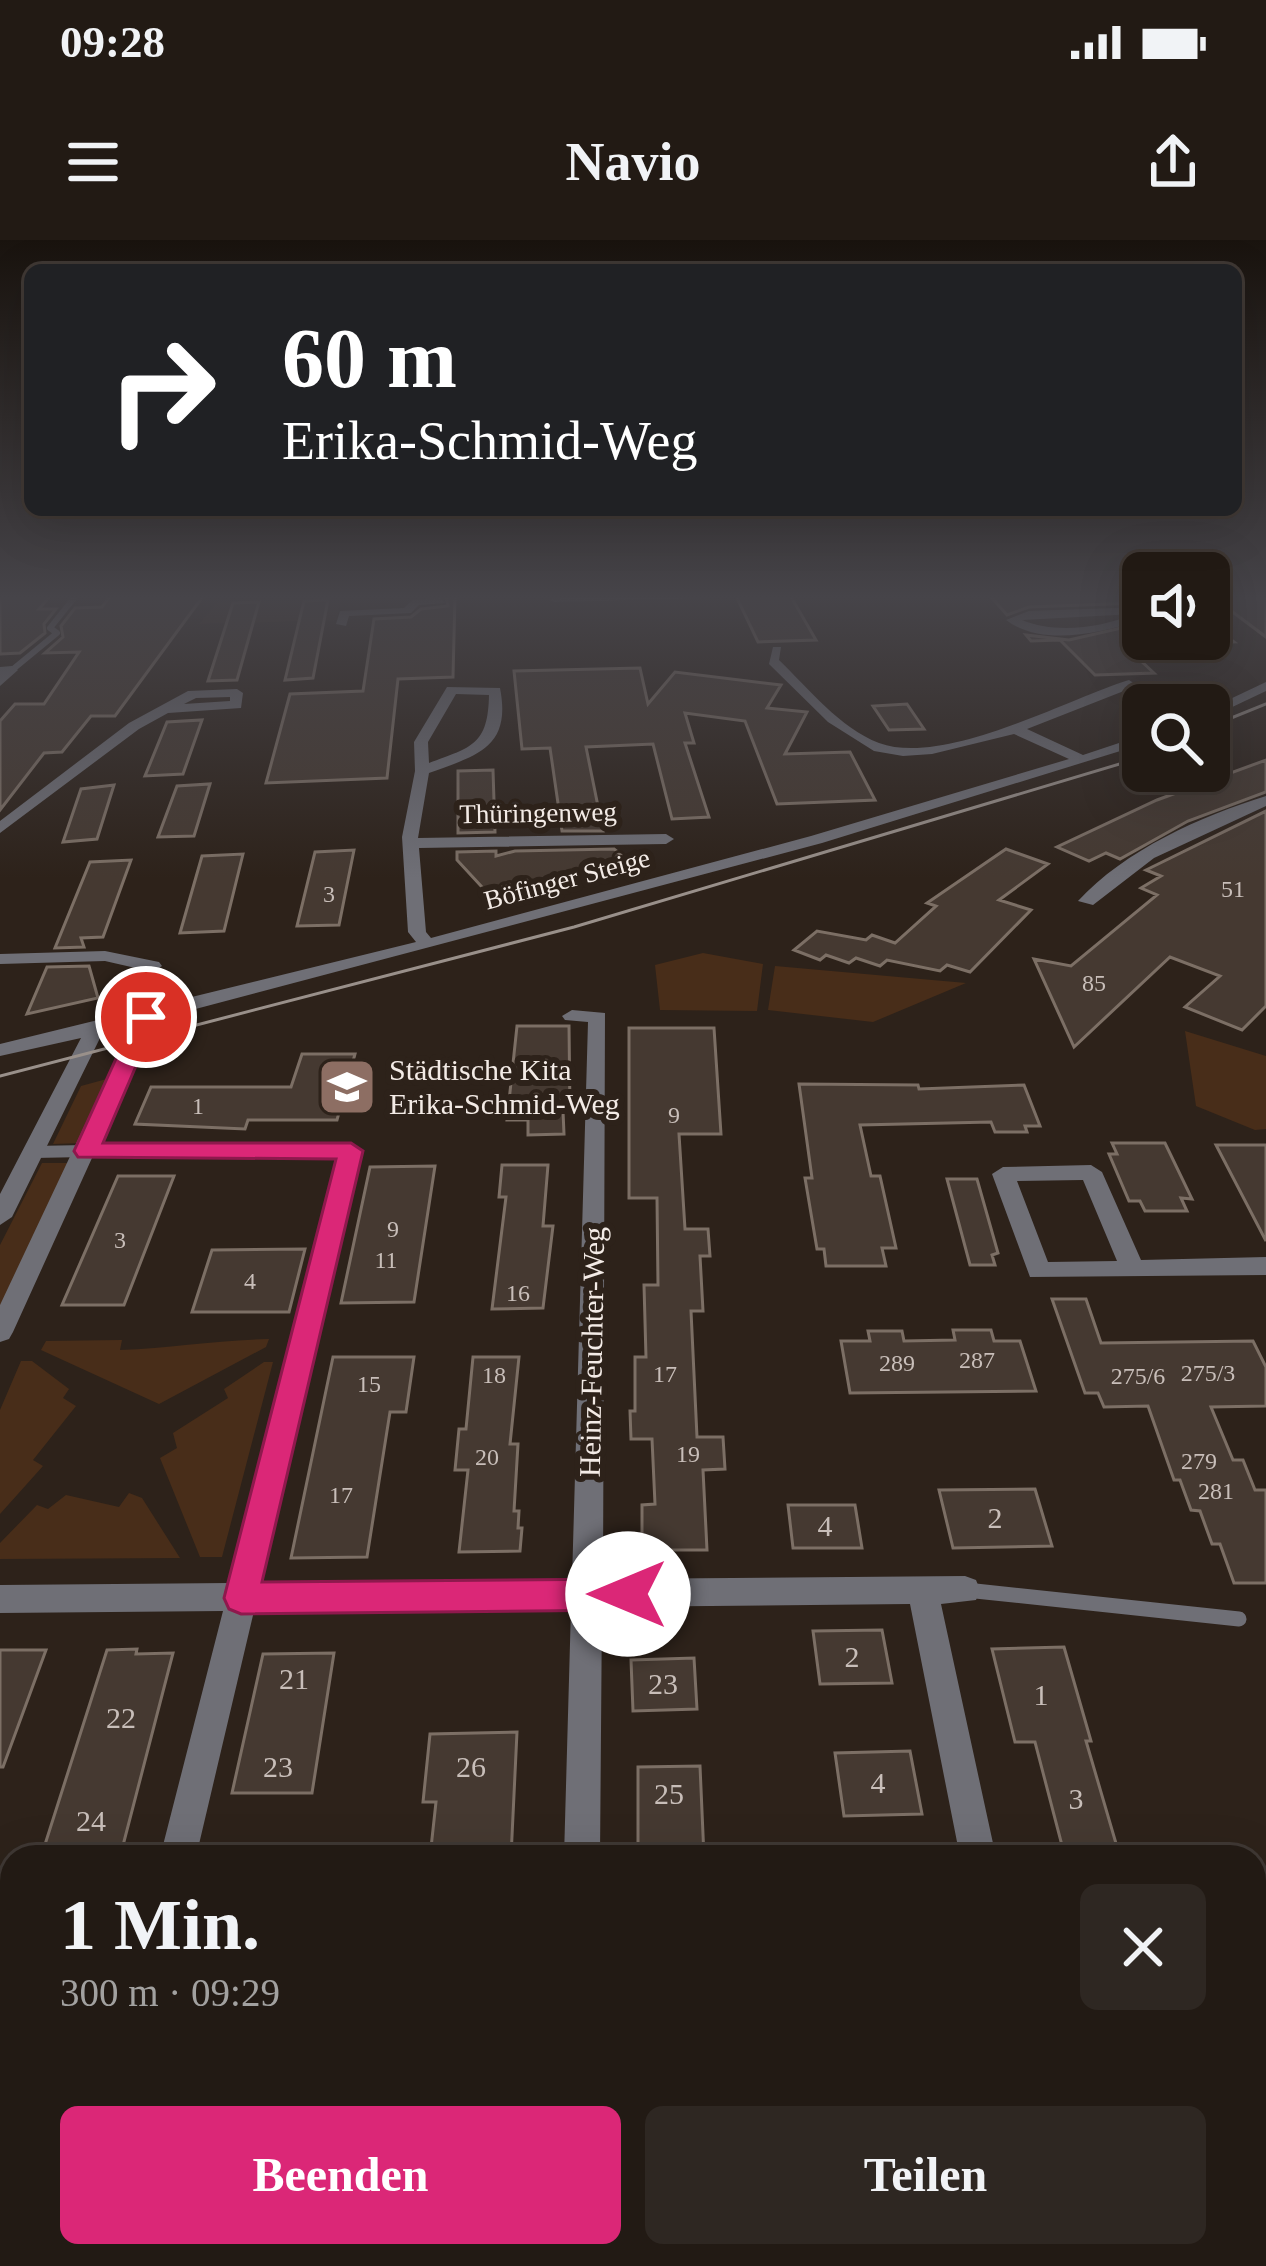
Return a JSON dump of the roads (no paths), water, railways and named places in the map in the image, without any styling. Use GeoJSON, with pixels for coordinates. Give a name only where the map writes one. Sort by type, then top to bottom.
{"type":"FeatureCollection","features":[{"type":"Feature","properties":{"kind":"street","name":"Thüringenweg"},"geometry":{"type":"LineString","coordinates":[[422,771],[480,749],[491,734],[495,691],[452,690],[421,742],[422,771],[411,843],[417,932],[427,945]]}},
{"type":"Feature","properties":{"kind":"street"},"geometry":{"type":"LineString","coordinates":[[801,690],[849,738],[875,749],[948,750],[1115,690]]}},
{"type":"Feature","properties":{"kind":"street"},"geometry":{"type":"LineString","coordinates":[[1230,704],[1259,690]]}},
{"type":"Feature","properties":{"kind":"street"},"geometry":{"type":"LineString","coordinates":[[1242,699],[1266,705]]}},
{"type":"Feature","properties":{"kind":"street"},"geometry":{"type":"LineString","coordinates":[[0,828],[89,756],[170,710]]}},
{"type":"Feature","properties":{"kind":"street"},"geometry":{"type":"LineString","coordinates":[[1015,729],[1083,760]]}},
{"type":"Feature","properties":{"kind":"street","name":"Böfinger Steige"},"geometry":{"type":"LineString","coordinates":[[0,1051],[427,945],[911,813],[1122,746]]}},
{"type":"Feature","properties":{"kind":"street","name":"Thüringenweg"},"geometry":{"type":"LineString","coordinates":[[422,750],[465,754]]}},
{"type":"Feature","properties":{"kind":"street"},"geometry":{"type":"LineString","coordinates":[[1087,901],[1114,877],[1166,846],[1266,801]]}},
{"type":"Feature","properties":{"kind":"street","name":"Thüringenweg"},"geometry":{"type":"LineString","coordinates":[[411,843],[666,839]]}},
{"type":"Feature","properties":{"kind":"street"},"geometry":{"type":"LineString","coordinates":[[0,959],[105,956],[153,966]]}},
{"type":"Feature","properties":{"kind":"street","name":"Heinz-Feuchter-Weg"},"geometry":{"type":"LineString","coordinates":[[572,1016],[598,1017],[581,1845]]}},
{"type":"Feature","properties":{"kind":"street"},"geometry":{"type":"LineString","coordinates":[[0,1332],[146,1017]]}},
{"type":"Feature","properties":{"kind":"street"},"geometry":{"type":"LineString","coordinates":[[0,1217],[94,1029]]}},
{"type":"Feature","properties":{"kind":"street"},"geometry":{"type":"LineString","coordinates":[[87,1151],[351,1151],[181,1845]]}},
{"type":"Feature","properties":{"kind":"street"},"geometry":{"type":"LineString","coordinates":[[1132,1269],[1091,1172],[1003,1174],[1040,1271],[1132,1269],[1266,1266]]}},
{"type":"Feature","properties":{"kind":"street"},"geometry":{"type":"LineString","coordinates":[[0,1599],[965,1590]]}},
{"type":"Feature","properties":{"kind":"street"},"geometry":{"type":"LineString","coordinates":[[923,1592],[976,1845]]}},
{"type":"Feature","properties":{"kind":"lane"},"geometry":{"type":"LineString","coordinates":[[34,1152],[87,1151]]}},
{"type":"Feature","properties":{"kind":"lane"},"geometry":{"type":"LineString","coordinates":[[965,1590],[1239,1619]]}},
{"type":"Feature","properties":{"kind":"tram line"},"geometry":{"type":"LineString","coordinates":[[1230,719],[1266,704]]}},
{"type":"Feature","properties":{"kind":"tram line"},"geometry":{"type":"LineString","coordinates":[[0,1076],[574,927],[1122,763]]}},
{"type":"Feature","properties":{"kind":"place","name":"Städtische Kita Erika-Schmid-Weg"},"geometry":{"type":"Point","coordinates":[347,1087]}}]}
